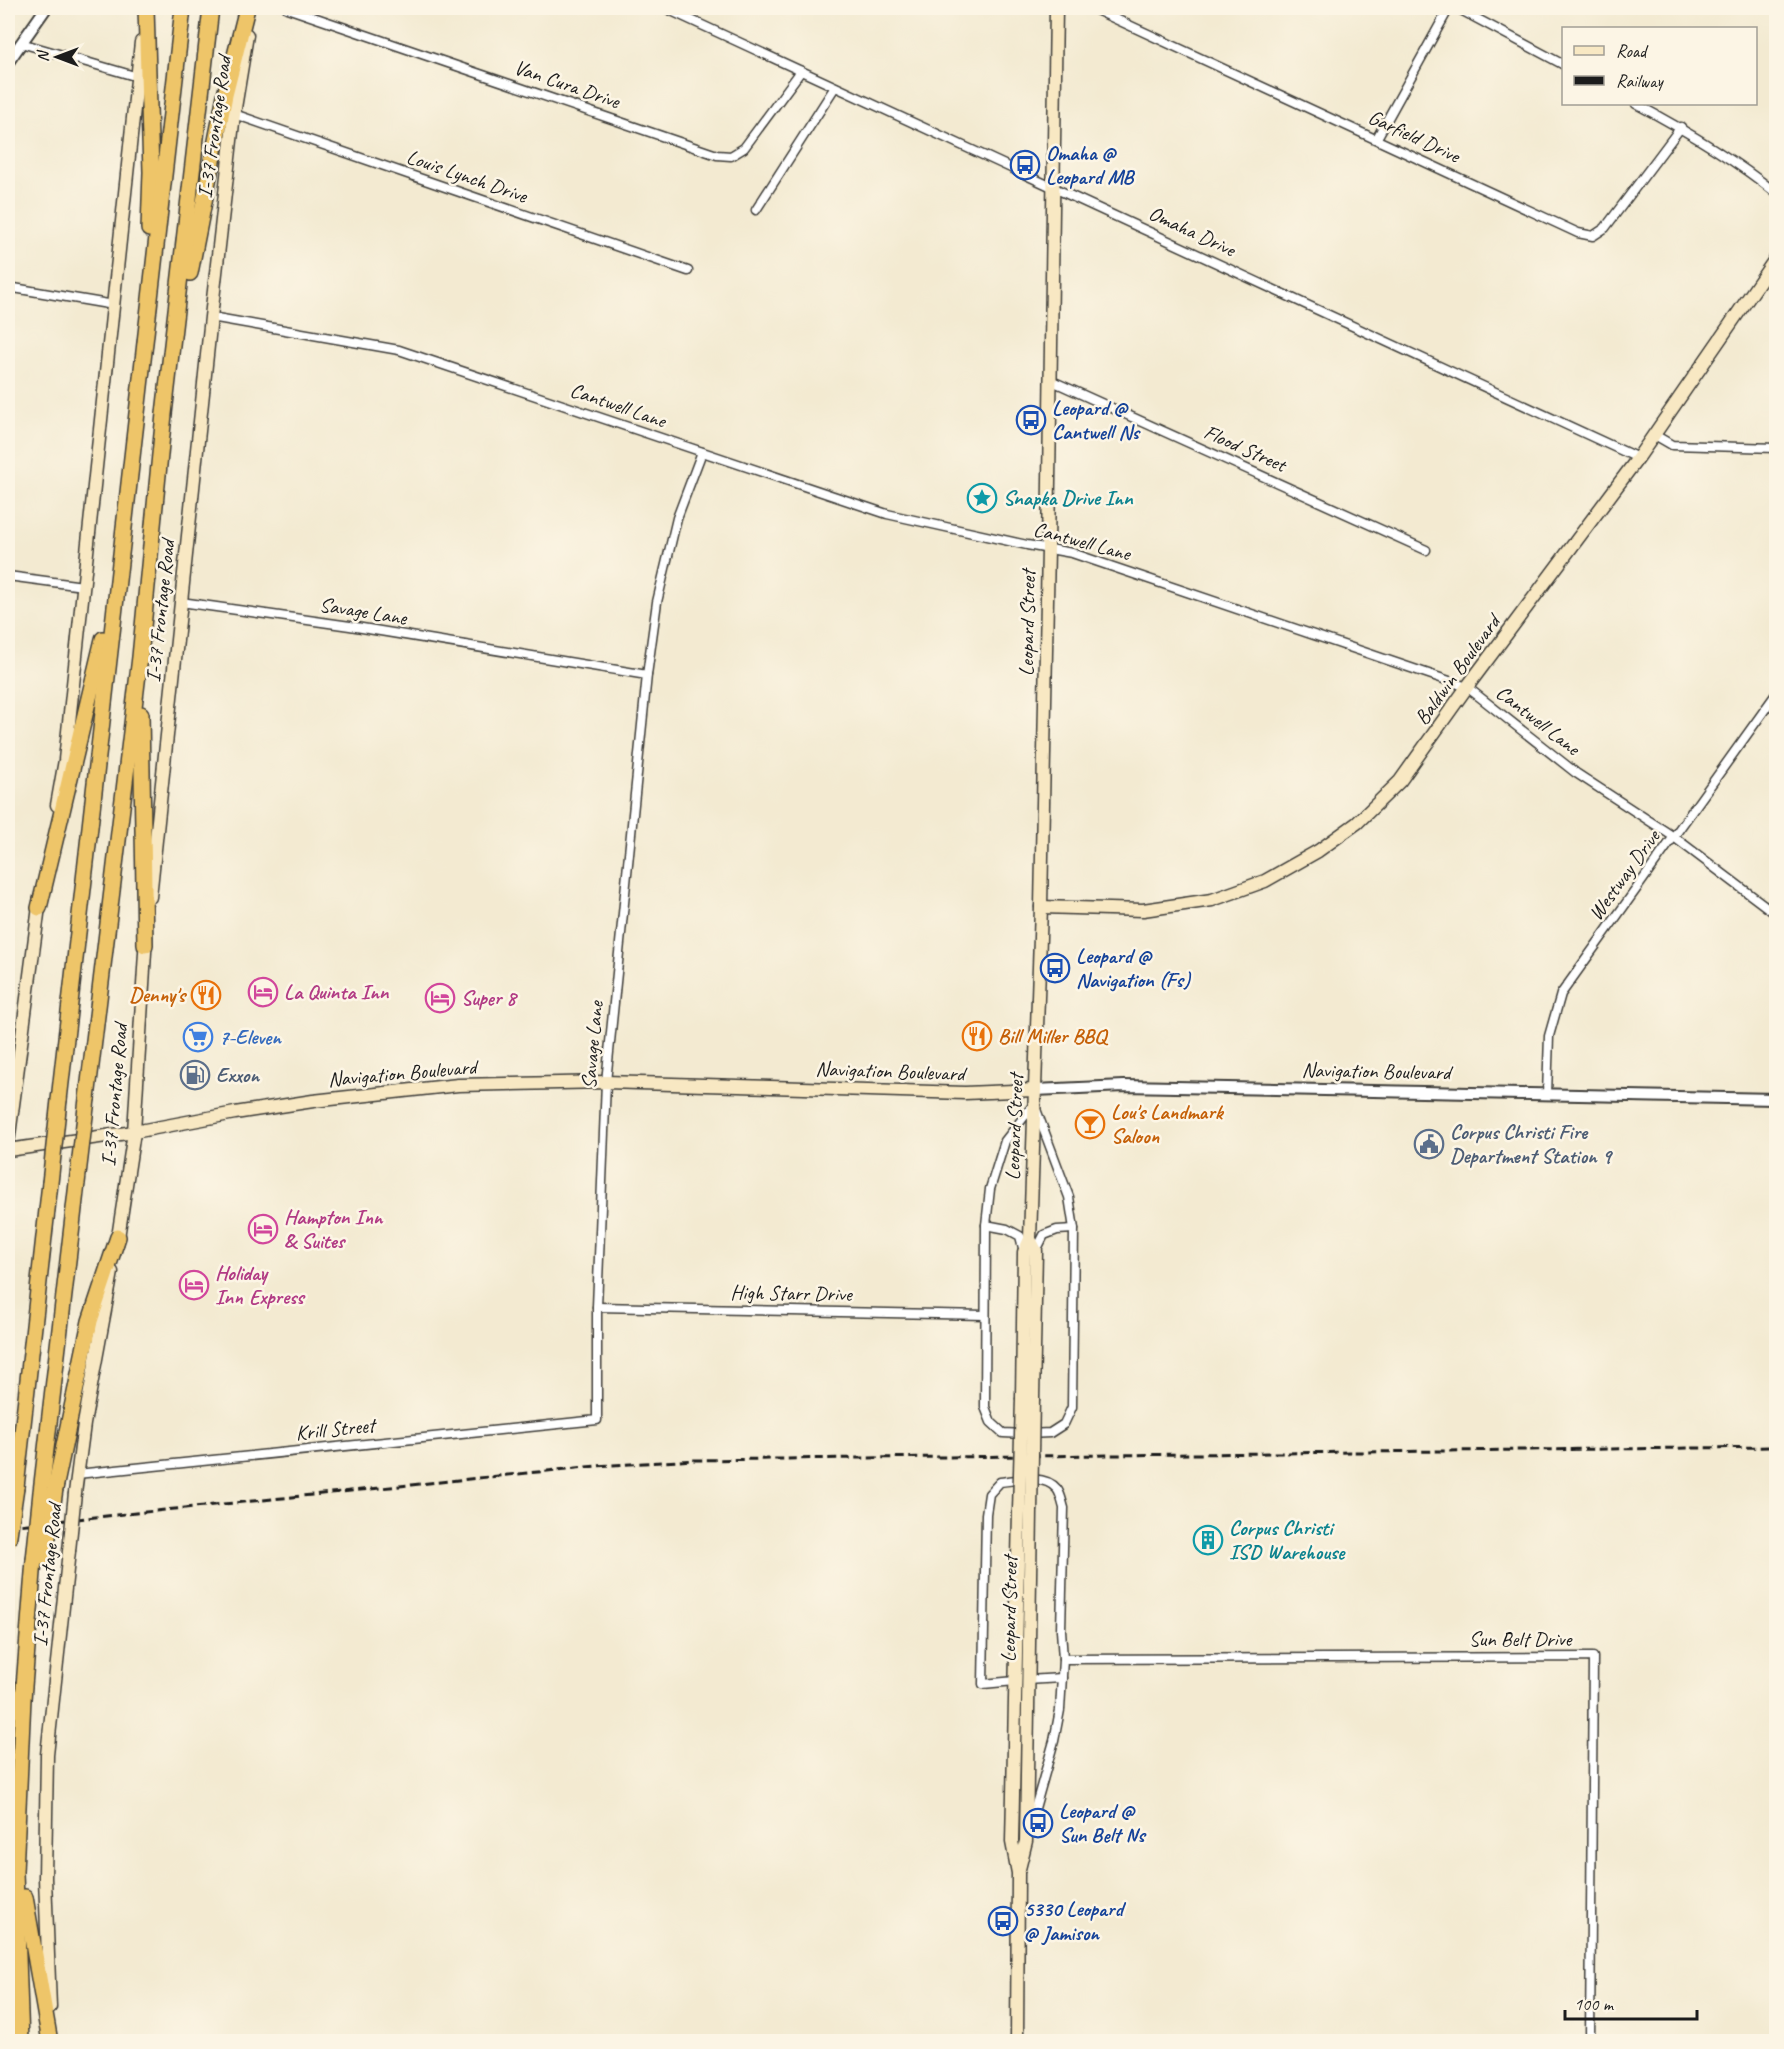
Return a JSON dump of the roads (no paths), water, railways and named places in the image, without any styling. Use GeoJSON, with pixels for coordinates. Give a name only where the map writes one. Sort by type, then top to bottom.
{"type":"FeatureCollection","features":[{"type":"Feature","properties":{"kind":"highway"},"geometry":{"type":"LineString","coordinates":[[146,8],[151,172],[146,344]]}},
{"type":"Feature","properties":{"kind":"highway"},"geometry":{"type":"LineString","coordinates":[[8,1542],[183,8]]}},
{"type":"Feature","properties":{"kind":"highway"},"geometry":{"type":"LineString","coordinates":[[21,2042],[15,1872],[28,1637],[48,1490],[77,1183],[140,657],[211,8]]}},
{"type":"Feature","properties":{"kind":"highway"},"geometry":{"type":"LineString","coordinates":[[165,414],[225,95],[249,8]]}},
{"type":"Feature","properties":{"kind":"highway"},"geometry":{"type":"LineString","coordinates":[[39,908],[118,575]]}},
{"type":"Feature","properties":{"kind":"highway"},"geometry":{"type":"LineString","coordinates":[[140,657],[145,945]]}},
{"type":"Feature","properties":{"kind":"highway"},"geometry":{"type":"LineString","coordinates":[[48,1490],[90,1322],[118,1238]]}},
{"type":"Feature","properties":{"kind":"highway"},"geometry":{"type":"LineString","coordinates":[[21,1754],[25,1904],[50,2042]]}},
{"type":"Feature","properties":{"kind":"main road"},"geometry":{"type":"LineString","coordinates":[[8,1143],[39,908],[64,760],[146,8]]}},
{"type":"Feature","properties":{"kind":"main road","name":"I-37 Frontage Road"},"geometry":{"type":"LineString","coordinates":[[50,2042],[45,1878],[47,1755],[77,1474],[134,1132],[145,945],[211,316],[234,114],[249,8]]}},
{"type":"Feature","properties":{"kind":"main road","name":"Leopard Street"},"geometry":{"type":"LineString","coordinates":[[1017,2042],[1018,1873],[1012,1842],[1021,1681],[1030,1239],[1041,907],[1056,8]]}},
{"type":"Feature","properties":{"kind":"main road","name":"Baldwin Boulevard"},"geometry":{"type":"LineString","coordinates":[[1041,907],[1143,910],[1212,900],[1265,881],[1318,851],[1357,823],[1401,781],[1467,687],[1638,458],[1776,258]]}},
{"type":"Feature","properties":{"kind":"main road","name":"Navigation Boulevard"},"geometry":{"type":"LineString","coordinates":[[8,1150],[134,1132],[313,1101],[441,1086],[606,1082],[965,1093],[1035,1090]]}},
{"type":"Feature","properties":{"kind":"main road","name":"Leopard Street"},"geometry":{"type":"LineString","coordinates":[[1018,1873],[1026,1841],[1021,1681]]}},
{"type":"Feature","properties":{"kind":"street"},"geometry":{"type":"LineString","coordinates":[[8,62],[46,8]]}},
{"type":"Feature","properties":{"kind":"street","name":"Van Cura Drive"},"geometry":{"type":"LineString","coordinates":[[287,8],[717,155],[731,156],[744,148],[801,71]]}},
{"type":"Feature","properties":{"kind":"street","name":"Omaha Drive"},"geometry":{"type":"LineString","coordinates":[[665,8],[1638,458]]}},
{"type":"Feature","properties":{"kind":"street","name":"Garfield Drive"},"geometry":{"type":"LineString","coordinates":[[1092,8],[1578,233],[1593,236],[1605,228],[1681,127]]}},
{"type":"Feature","properties":{"kind":"street"},"geometry":{"type":"LineString","coordinates":[[1377,138],[1449,8]]}},
{"type":"Feature","properties":{"kind":"street"},"geometry":{"type":"LineString","coordinates":[[1457,8],[1562,63]]}},
{"type":"Feature","properties":{"kind":"street"},"geometry":{"type":"LineString","coordinates":[[21,43],[138,77]]}},
{"type":"Feature","properties":{"kind":"street"},"geometry":{"type":"LineString","coordinates":[[756,210],[835,87]]}},
{"type":"Feature","properties":{"kind":"street"},"geometry":{"type":"LineString","coordinates":[[1638,105],[1681,127],[1747,169],[1776,192]]}},
{"type":"Feature","properties":{"kind":"street","name":"Louis Lynch Drive"},"geometry":{"type":"LineString","coordinates":[[234,114],[688,271]]}},
{"type":"Feature","properties":{"kind":"street"},"geometry":{"type":"LineString","coordinates":[[8,287],[114,305]]}},
{"type":"Feature","properties":{"kind":"street","name":"Cantwell Lane"},"geometry":{"type":"LineString","coordinates":[[211,316],[399,350],[887,514],[1072,553],[1467,687],[1576,773],[1674,837],[1776,914]]}},
{"type":"Feature","properties":{"kind":"street","name":"Flood Street"},"geometry":{"type":"LineString","coordinates":[[1050,380],[1426,550]]}},
{"type":"Feature","properties":{"kind":"street"},"geometry":{"type":"LineString","coordinates":[[1653,434],[1672,445],[1776,448]]}},
{"type":"Feature","properties":{"kind":"street","name":"Savage Lane"},"geometry":{"type":"LineString","coordinates":[[597,1420],[597,1306],[606,1082],[647,675],[657,602],[677,518],[702,452]]}},
{"type":"Feature","properties":{"kind":"street"},"geometry":{"type":"LineString","coordinates":[[8,576],[83,586]]}},
{"type":"Feature","properties":{"kind":"street","name":"Savage Lane"},"geometry":{"type":"LineString","coordinates":[[181,602],[350,626],[647,675]]}},
{"type":"Feature","properties":{"kind":"street","name":"Westway Drive"},"geometry":{"type":"LineString","coordinates":[[1547,1094],[1550,1036],[1561,994],[1776,694]]}},
{"type":"Feature","properties":{"kind":"street","name":"Navigation Boulevard"},"geometry":{"type":"LineString","coordinates":[[1035,1090],[1124,1086],[1776,1099]]}},
{"type":"Feature","properties":{"kind":"street"},"geometry":{"type":"LineString","coordinates":[[1034,1104],[1070,1197],[1074,1229],[1072,1407],[1065,1424],[1050,1433],[1003,1433],[990,1422],[985,1407],[986,1226],[990,1190],[1005,1141],[1034,1104]]}},
{"type":"Feature","properties":{"kind":"street"},"geometry":{"type":"LineString","coordinates":[[986,1226],[1007,1229],[1020,1236],[1030,1252],[1044,1235],[1057,1230],[1074,1229]]}},
{"type":"Feature","properties":{"kind":"street","name":"High Starr Drive"},"geometry":{"type":"LineString","coordinates":[[597,1306],[985,1315]]}},
{"type":"Feature","properties":{"kind":"street","name":"Krill Street"},"geometry":{"type":"LineString","coordinates":[[77,1474],[597,1420]]}},
{"type":"Feature","properties":{"kind":"street"},"geometry":{"type":"LineString","coordinates":[[1026,1841],[1054,1741],[1060,1710],[1062,1678],[1063,1659],[1061,1630],[1064,1508],[1059,1490],[1049,1482],[1025,1479],[1000,1482],[989,1494],[986,1514],[983,1684],[1062,1678]]}},
{"type":"Feature","properties":{"kind":"street","name":"Sun Belt Drive"},"geometry":{"type":"LineString","coordinates":[[1063,1659],[1593,1657],[1590,2042]]}},
{"type":"Feature","properties":{"kind":"railway"},"geometry":{"type":"LineString","coordinates":[[8,1526],[596,1466],[695,1460],[1776,1447]]}},
{"type":"Feature","properties":{"kind":"place","name":"Omaha @ Leopard MB"},"geometry":{"type":"Point","coordinates":[1025,165]}},
{"type":"Feature","properties":{"kind":"place","name":"Leopard @ Cantwell Ns"},"geometry":{"type":"Point","coordinates":[1031,420]}},
{"type":"Feature","properties":{"kind":"place","name":"Snapka Drive Inn"},"geometry":{"type":"Point","coordinates":[982,498]}},
{"type":"Feature","properties":{"kind":"place","name":"Leopard @ Navigation (Fs)"},"geometry":{"type":"Point","coordinates":[1055,968]}},
{"type":"Feature","properties":{"kind":"place","name":"La Quinta Inn"},"geometry":{"type":"Point","coordinates":[263,992]}},
{"type":"Feature","properties":{"kind":"place","name":"Denny's"},"geometry":{"type":"Point","coordinates":[206,995]}},
{"type":"Feature","properties":{"kind":"place","name":"Super 8"},"geometry":{"type":"Point","coordinates":[440,998]}},
{"type":"Feature","properties":{"kind":"place","name":"Bill Miller BBQ"},"geometry":{"type":"Point","coordinates":[977,1036]}},
{"type":"Feature","properties":{"kind":"place","name":"7-Eleven"},"geometry":{"type":"Point","coordinates":[198,1037]}},
{"type":"Feature","properties":{"kind":"place","name":"Exxon"},"geometry":{"type":"Point","coordinates":[195,1075]}},
{"type":"Feature","properties":{"kind":"place","name":"Lou's Landmark Saloon"},"geometry":{"type":"Point","coordinates":[1090,1124]}},
{"type":"Feature","properties":{"kind":"place","name":"Corpus Christi Fire Department Station 9"},"geometry":{"type":"Point","coordinates":[1429,1144]}},
{"type":"Feature","properties":{"kind":"place","name":"Hampton Inn & Suites"},"geometry":{"type":"Point","coordinates":[263,1229]}},
{"type":"Feature","properties":{"kind":"place","name":"Holiday Inn Express"},"geometry":{"type":"Point","coordinates":[194,1285]}},
{"type":"Feature","properties":{"kind":"place","name":"Corpus Christi ISD Warehouse"},"geometry":{"type":"Point","coordinates":[1208,1540]}},
{"type":"Feature","properties":{"kind":"place","name":"Leopard @ Sun Belt Ns"},"geometry":{"type":"Point","coordinates":[1038,1823]}},
{"type":"Feature","properties":{"kind":"place","name":"5330 Leopard @ Jamison"},"geometry":{"type":"Point","coordinates":[1003,1921]}}]}
